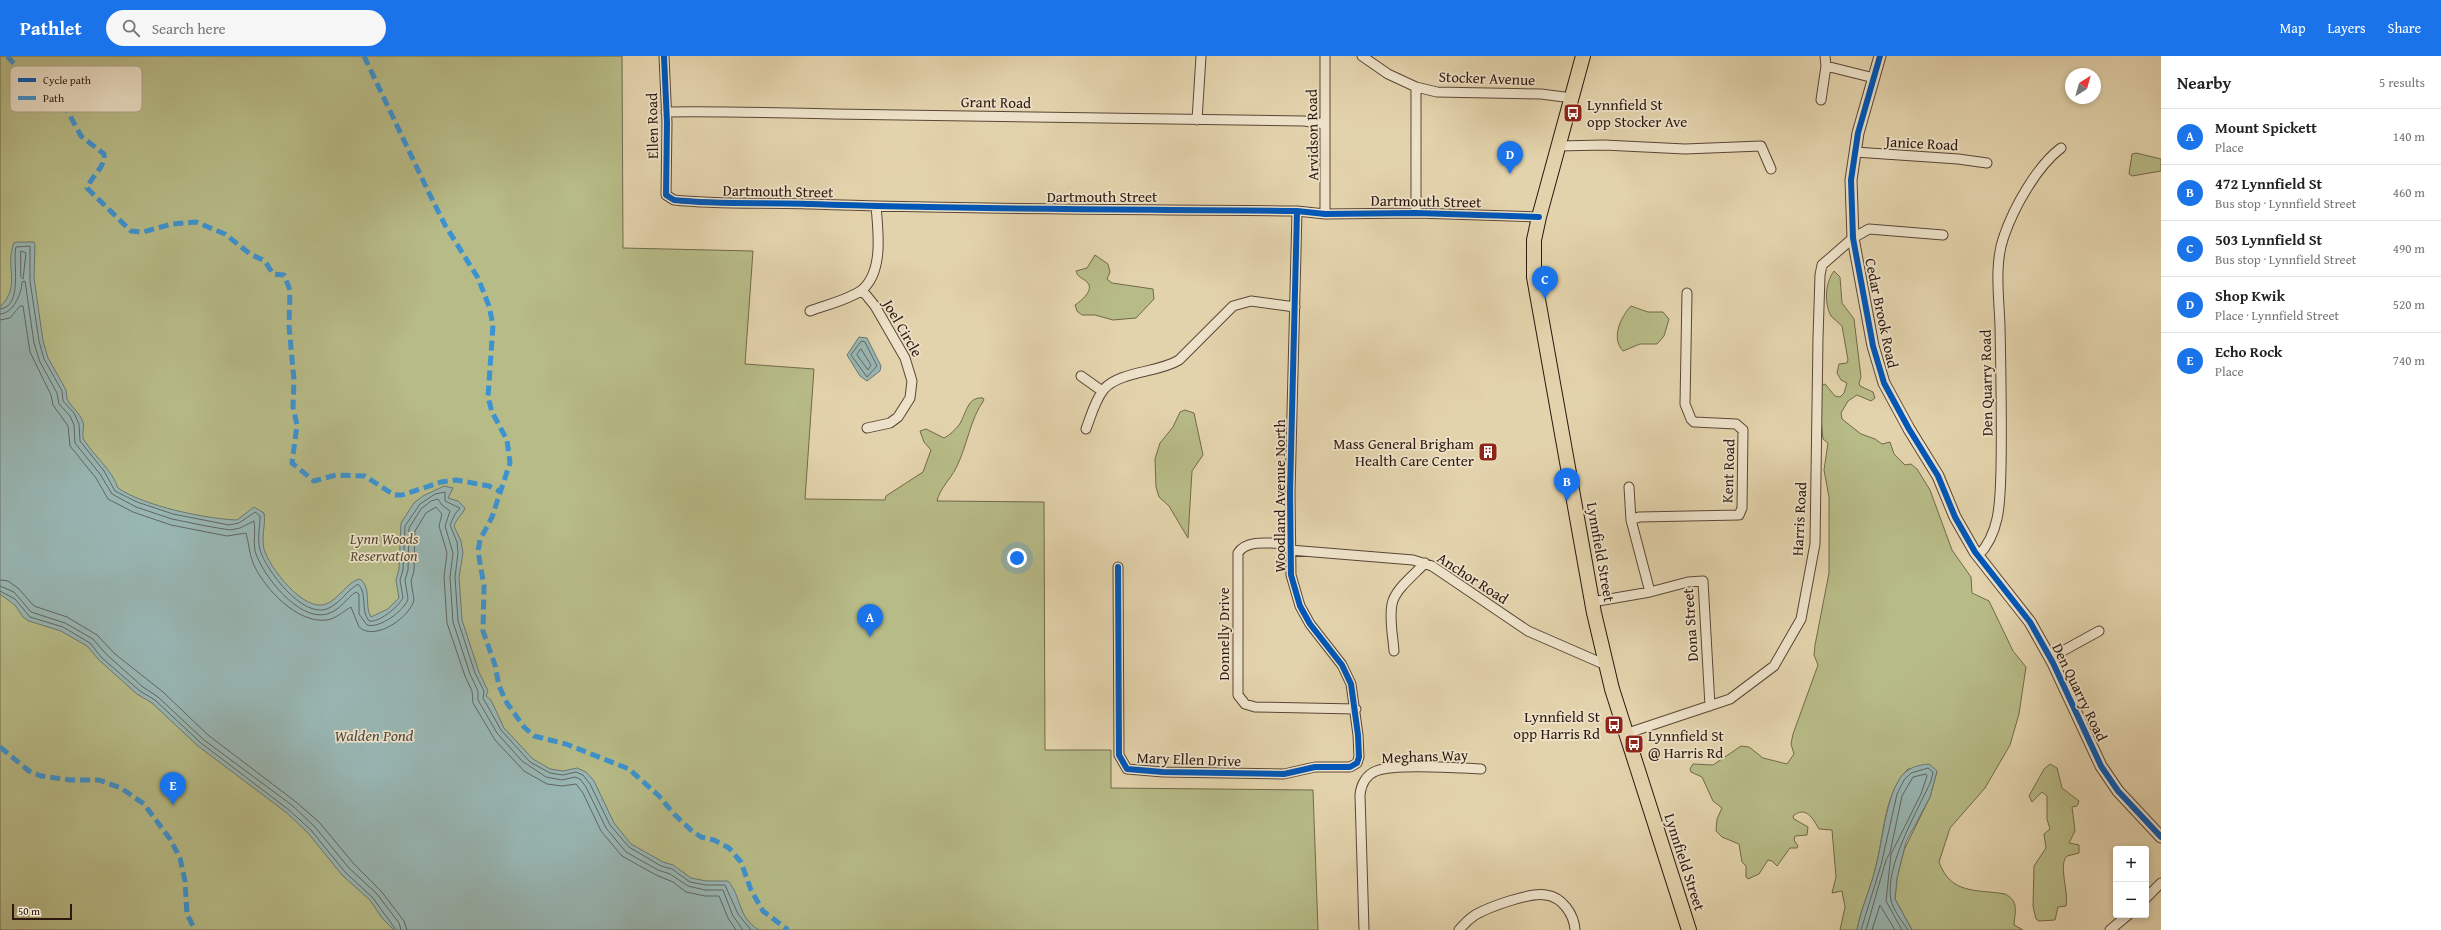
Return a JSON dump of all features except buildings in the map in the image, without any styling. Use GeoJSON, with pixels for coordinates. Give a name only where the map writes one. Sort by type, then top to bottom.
{"type":"FeatureCollection","features":[{"type":"Feature","properties":{"kind":"main road","name":"Lynnfield Street"},"geometry":{"type":"LineString","coordinates":[[1583,56],[1539,217],[1534,240],[1534,277],[1592,602],[1606,665],[1625,734],[1689,930]]}},
{"type":"Feature","properties":{"kind":"street","name":"Ellen Road"},"geometry":{"type":"LineString","coordinates":[[664,56],[666,195]]}},
{"type":"Feature","properties":{"kind":"street"},"geometry":{"type":"LineString","coordinates":[[1197,120],[1200,56]]}},
{"type":"Feature","properties":{"kind":"street","name":"Arvidson Road"},"geometry":{"type":"LineString","coordinates":[[1325,56],[1325,214]]}},
{"type":"Feature","properties":{"kind":"street","name":"Stocker Avenue"},"geometry":{"type":"LineString","coordinates":[[1362,56],[1388,74],[1416,87],[1437,92],[1478,95],[1542,94],[1572,98]]}},
{"type":"Feature","properties":{"kind":"street"},"geometry":{"type":"LineString","coordinates":[[1821,100],[1826,66],[1825,56]]}},
{"type":"Feature","properties":{"kind":"street","name":"Cedar Brook Road"},"geometry":{"type":"LineString","coordinates":[[1880,56],[1858,133],[1851,180],[1853,238],[1873,346],[1884,383],[1909,429],[1938,476],[1956,517],[1978,556]]}},
{"type":"Feature","properties":{"kind":"street"},"geometry":{"type":"LineString","coordinates":[[1826,66],[1874,78]]}},
{"type":"Feature","properties":{"kind":"street"},"geometry":{"type":"LineString","coordinates":[[1416,87],[1416,213]]}},
{"type":"Feature","properties":{"kind":"street","name":"Grant Road"},"geometry":{"type":"LineString","coordinates":[[666,112],[726,111],[1304,121],[1325,124]]}},
{"type":"Feature","properties":{"kind":"street"},"geometry":{"type":"LineString","coordinates":[[1558,146],[1604,145],[1685,149],[1760,146],[1771,168]]}},
{"type":"Feature","properties":{"kind":"street","name":"Den Quarry Road"},"geometry":{"type":"LineString","coordinates":[[2061,148],[2049,158],[2025,193],[2003,236],[1998,268],[2002,417],[2000,496],[1993,536],[1978,556],[2030,622],[2050,658],[2101,766],[2118,791],[2161,837]]}},
{"type":"Feature","properties":{"kind":"street","name":"Janice Road"},"geometry":{"type":"LineString","coordinates":[[1855,152],[1958,158],[1987,163]]}},
{"type":"Feature","properties":{"kind":"street","name":"Dartmouth Street"},"geometry":{"type":"LineString","coordinates":[[666,195],[674,200],[694,202],[876,206],[1297,211],[1325,214],[1416,213],[1539,217]]}},
{"type":"Feature","properties":{"kind":"street"},"geometry":{"type":"LineString","coordinates":[[810,311],[862,290],[871,279],[876,266],[878,233],[876,206]]}},
{"type":"Feature","properties":{"kind":"street","name":"Woodland Avenue North"},"geometry":{"type":"LineString","coordinates":[[1297,211],[1290,547],[1293,585],[1300,606],[1310,624],[1345,670],[1351,684],[1356,709],[1359,757],[1357,763]]}},
{"type":"Feature","properties":{"kind":"street","name":"Harris Road"},"geometry":{"type":"LineString","coordinates":[[1625,734],[1730,699],[1774,666],[1801,619],[1815,544],[1820,275],[1826,260],[1853,238],[1869,229],[1942,235]]}},
{"type":"Feature","properties":{"kind":"street","name":"Joel Circle"},"geometry":{"type":"LineString","coordinates":[[862,290],[875,306],[906,358],[910,370],[912,389],[908,403],[894,420],[866,428]]}},
{"type":"Feature","properties":{"kind":"street","name":"Kent Road"},"geometry":{"type":"LineString","coordinates":[[1631,520],[1639,517],[1739,516],[1742,508],[1743,430],[1736,424],[1694,422],[1691,419],[1685,404],[1687,293]]}},
{"type":"Feature","properties":{"kind":"street"},"geometry":{"type":"LineString","coordinates":[[1086,429],[1102,391],[1116,381],[1168,365],[1179,360],[1233,306],[1251,301],[1295,307]]}},
{"type":"Feature","properties":{"kind":"street"},"geometry":{"type":"LineString","coordinates":[[1080,376],[1102,391]]}},
{"type":"Feature","properties":{"kind":"street"},"geometry":{"type":"LineString","coordinates":[[1629,487],[1631,520],[1650,592]]}},
{"type":"Feature","properties":{"kind":"street","name":"Donnelly Drive"},"geometry":{"type":"LineString","coordinates":[[1290,547],[1250,544],[1243,547],[1238,553],[1238,695],[1242,701],[1252,707],[1356,709]]}},
{"type":"Feature","properties":{"kind":"street","name":"Anchor Road"},"geometry":{"type":"LineString","coordinates":[[1290,547],[1413,560],[1424,564],[1440,570],[1528,631],[1606,665]]}},
{"type":"Feature","properties":{"kind":"street"},"geometry":{"type":"LineString","coordinates":[[1394,651],[1391,612],[1393,602],[1398,592],[1424,564]]}},
{"type":"Feature","properties":{"kind":"street","name":"Mary Ellen Drive"},"geometry":{"type":"LineString","coordinates":[[1118,567],[1119,756],[1125,768],[1132,771],[1155,772],[1275,774],[1290,773],[1315,767],[1350,767],[1357,763]]}},
{"type":"Feature","properties":{"kind":"street","name":"Dona Street"},"geometry":{"type":"LineString","coordinates":[[1592,602],[1650,592],[1688,582],[1703,581],[1710,706]]}},
{"type":"Feature","properties":{"kind":"street"},"geometry":{"type":"LineString","coordinates":[[2050,658],[2099,630]]}},
{"type":"Feature","properties":{"kind":"street","name":"Meghans Way"},"geometry":{"type":"LineString","coordinates":[[1364,930],[1360,795],[1362,785],[1371,774],[1380,769],[1481,769]]}},
{"type":"Feature","properties":{"kind":"street"},"geometry":{"type":"LineString","coordinates":[[2149,895],[2161,883]]}},
{"type":"Feature","properties":{"kind":"street"},"geometry":{"type":"LineString","coordinates":[[1459,930],[1470,918],[1485,910],[1542,894],[1554,897],[1564,904],[1573,918],[1576,930]]}},
{"type":"Feature","properties":{"kind":"street"},"geometry":{"type":"LineString","coordinates":[[2110,930],[2124,918]]}},
{"type":"Feature","properties":{"kind":"green space","name":"Lynn Woods Reservation"},"geometry":{"type":"Polygon","coordinates":[[[0,56],[622,56],[623,248],[753,251],[745,364],[814,369],[805,499],[885,500],[886,496],[923,472],[931,450],[924,442],[920,431],[926,429],[944,438],[959,425],[970,403],[978,398],[983,398],[984,400],[975,416],[960,460],[954,472],[940,492],[937,501],[1044,502],[1045,750],[1111,750],[1111,788],[1313,790],[1318,930],[0,930],[0,56]]]}},
{"type":"Feature","properties":{"kind":"green space"},"geometry":{"type":"Polygon","coordinates":[[[2136,153],[2161,159],[2161,171],[2132,176],[2129,174],[2132,154],[2136,153]]]}},
{"type":"Feature","properties":{"kind":"green space"},"geometry":{"type":"Polygon","coordinates":[[[1095,255],[1108,264],[1110,272],[1107,279],[1112,283],[1153,289],[1154,299],[1136,318],[1113,320],[1095,315],[1082,315],[1077,311],[1075,305],[1086,295],[1089,285],[1079,277],[1076,271],[1087,268],[1095,255]]]}},
{"type":"Feature","properties":{"kind":"green space"},"geometry":{"type":"Polygon","coordinates":[[[1834,271],[1840,277],[1842,303],[1854,319],[1861,377],[1859,383],[1860,386],[1873,392],[1875,398],[1871,401],[1857,395],[1848,401],[1841,413],[1842,419],[1861,434],[1875,439],[1882,444],[1890,442],[1894,454],[1905,465],[1911,464],[1917,469],[1930,490],[1952,550],[1971,577],[1972,593],[1989,601],[2013,651],[2026,667],[2019,714],[2010,745],[1985,788],[1950,828],[1939,862],[1944,873],[1950,880],[1958,885],[1975,890],[2005,894],[2009,897],[2014,903],[2015,907],[2014,925],[2023,930],[1912,930],[1895,899],[1897,878],[1904,850],[1930,797],[1937,771],[1908,769],[1900,779],[1889,802],[1876,866],[1857,930],[1840,930],[1845,907],[1842,891],[1832,893],[1836,877],[1832,830],[1819,829],[1809,815],[1802,812],[1798,813],[1793,816],[1794,819],[1808,827],[1807,835],[1795,836],[1794,840],[1798,846],[1797,848],[1790,848],[1777,866],[1772,861],[1768,860],[1759,874],[1748,879],[1746,877],[1746,866],[1742,862],[1739,844],[1722,837],[1716,831],[1717,819],[1722,808],[1713,801],[1702,777],[1691,772],[1690,769],[1693,764],[1713,765],[1741,746],[1749,747],[1763,758],[1787,764],[1794,754],[1791,744],[1793,734],[1818,665],[1814,655],[1815,645],[1829,573],[1829,497],[1824,470],[1828,443],[1823,439],[1820,408],[1821,386],[1825,384],[1835,396],[1840,397],[1844,393],[1847,383],[1841,380],[1837,373],[1839,364],[1847,363],[1848,360],[1842,326],[1831,316],[1826,299],[1827,287],[1834,271]]]}},
{"type":"Feature","properties":{"kind":"green space"},"geometry":{"type":"Polygon","coordinates":[[[1631,306],[1648,312],[1663,312],[1669,319],[1664,336],[1657,344],[1640,344],[1623,351],[1619,346],[1617,334],[1618,328],[1623,316],[1631,306]]]}},
{"type":"Feature","properties":{"kind":"green space"},"geometry":{"type":"Polygon","coordinates":[[[1185,410],[1194,413],[1203,455],[1192,471],[1188,538],[1169,506],[1159,497],[1156,487],[1155,459],[1160,443],[1173,427],[1180,412],[1185,410]]]}},
{"type":"Feature","properties":{"kind":"green space"},"geometry":{"type":"Polygon","coordinates":[[[2050,764],[2057,768],[2062,788],[2079,801],[2077,806],[2072,807],[2075,831],[2069,843],[2079,845],[2079,853],[2067,856],[2064,860],[2063,865],[2067,900],[2066,906],[2058,907],[2055,920],[2039,921],[2036,919],[2033,906],[2034,866],[2046,848],[2044,834],[2050,829],[2047,819],[2047,796],[2042,792],[2032,802],[2029,796],[2044,769],[2050,764]]]}},
{"type":"Feature","properties":{"kind":"water","name":"Walden Pond"},"geometry":{"type":"Polygon","coordinates":[[[34,242],[34,278],[43,341],[48,358],[66,390],[67,399],[80,415],[84,426],[84,440],[108,469],[118,488],[129,495],[159,506],[209,517],[237,520],[254,507],[264,513],[263,544],[267,557],[280,577],[289,587],[308,602],[317,605],[326,604],[335,599],[356,580],[360,579],[366,587],[368,608],[371,617],[388,609],[399,598],[396,580],[399,569],[401,523],[414,503],[423,496],[444,486],[453,488],[448,498],[458,501],[465,508],[454,526],[461,541],[463,553],[459,577],[462,620],[479,672],[488,691],[486,696],[491,700],[504,728],[533,759],[550,769],[563,771],[577,768],[586,772],[594,781],[614,823],[631,844],[663,862],[673,865],[691,878],[706,881],[728,881],[736,894],[743,913],[752,925],[759,930],[394,930],[382,918],[370,900],[342,875],[308,833],[287,813],[198,746],[152,703],[137,694],[99,660],[87,646],[61,631],[29,621],[23,617],[15,605],[0,594],[0,307],[7,299],[10,291],[11,251],[14,243],[34,242]]]}},
{"type":"Feature","properties":{"kind":"water"},"geometry":{"type":"Polygon","coordinates":[[[859,337],[867,338],[881,366],[880,371],[867,381],[860,376],[847,355],[859,337]]]}},
{"type":"Feature","properties":{"kind":"water"},"geometry":{"type":"Polygon","coordinates":[[[1929,764],[1937,771],[1930,797],[1906,842],[1897,878],[1895,899],[1912,930],[1857,930],[1874,874],[1885,821],[1895,787],[1900,778],[1909,769],[1920,765],[1929,764]]]}},
{"type":"Feature","properties":{"kind":"marked path"},"geometry":{"type":"LineString","coordinates":[[7,56],[16,66]]}},
{"type":"Feature","properties":{"kind":"marked path"},"geometry":{"type":"LineString","coordinates":[[364,56],[428,191],[445,225],[478,278],[489,306],[493,325],[488,397],[492,412],[507,440],[510,463],[492,517],[480,540],[478,551],[484,586],[483,631],[495,665],[499,686],[507,703],[524,727],[534,736],[566,744],[629,769],[659,796],[674,814],[691,830],[701,837],[714,840],[729,848],[741,862],[751,890],[763,911],[788,930]]}},
{"type":"Feature","properties":{"kind":"marked path"},"geometry":{"type":"LineString","coordinates":[[68,112],[81,136],[104,154],[103,163],[87,188],[131,231],[143,232],[172,224],[196,222],[225,234],[250,254],[265,261],[273,274],[284,275],[290,290],[289,326],[294,380],[293,407],[297,425],[292,463],[314,481],[336,475],[365,476],[394,495],[402,495],[441,482],[456,480],[489,486],[501,492]]}},
{"type":"Feature","properties":{"kind":"marked path"},"geometry":{"type":"LineString","coordinates":[[0,747],[29,771],[41,776],[70,780],[99,780],[121,788],[144,804],[170,839],[180,858],[185,881],[187,914],[195,930]]}},
{"type":"Feature","properties":{"kind":"cycle path"},"geometry":{"type":"LineString","coordinates":[[664,56],[667,123],[666,195],[674,200],[933,207],[1297,211],[1325,214],[1416,213],[1539,217]]}},
{"type":"Feature","properties":{"kind":"cycle path"},"geometry":{"type":"LineString","coordinates":[[1880,56],[1858,133],[1851,180],[1853,238],[1873,346],[1884,383],[1909,429],[1938,476],[1955,517],[1975,552],[2030,622],[2053,663],[2101,766],[2118,791],[2161,837]]}},
{"type":"Feature","properties":{"kind":"cycle path"},"geometry":{"type":"LineString","coordinates":[[1118,567],[1119,755],[1127,769],[1163,772],[1284,774],[1315,767],[1350,767],[1357,763],[1359,757],[1358,735],[1351,684],[1342,665],[1310,624],[1300,606],[1291,575],[1290,493],[1297,211]]}},
{"type":"Feature","properties":{"kind":"place","name":"Lynnfield St opp Stocker Ave"},"geometry":{"type":"Point","coordinates":[1573,113]}},
{"type":"Feature","properties":{"kind":"place","name":"Shop Kwik"},"geometry":{"type":"Point","coordinates":[1510,174]}},
{"type":"Feature","properties":{"kind":"place","name":"503 Lynnfield St"},"geometry":{"type":"Point","coordinates":[1545,299]}},
{"type":"Feature","properties":{"kind":"place","name":"Mass General Brigham Health Care Center"},"geometry":{"type":"Point","coordinates":[1488,452]}},
{"type":"Feature","properties":{"kind":"place","name":"472 Lynnfield St"},"geometry":{"type":"Point","coordinates":[1567,501]}},
{"type":"Feature","properties":{"kind":"place","name":"Mount Spickett"},"geometry":{"type":"Point","coordinates":[870,637]}},
{"type":"Feature","properties":{"kind":"place","name":"Lynnfield St opp Harris Rd"},"geometry":{"type":"Point","coordinates":[1614,725]}},
{"type":"Feature","properties":{"kind":"place","name":"Lynnfield St @ Harris Rd"},"geometry":{"type":"Point","coordinates":[1634,744]}},
{"type":"Feature","properties":{"kind":"place","name":"Echo Rock"},"geometry":{"type":"Point","coordinates":[173,805]}}]}
